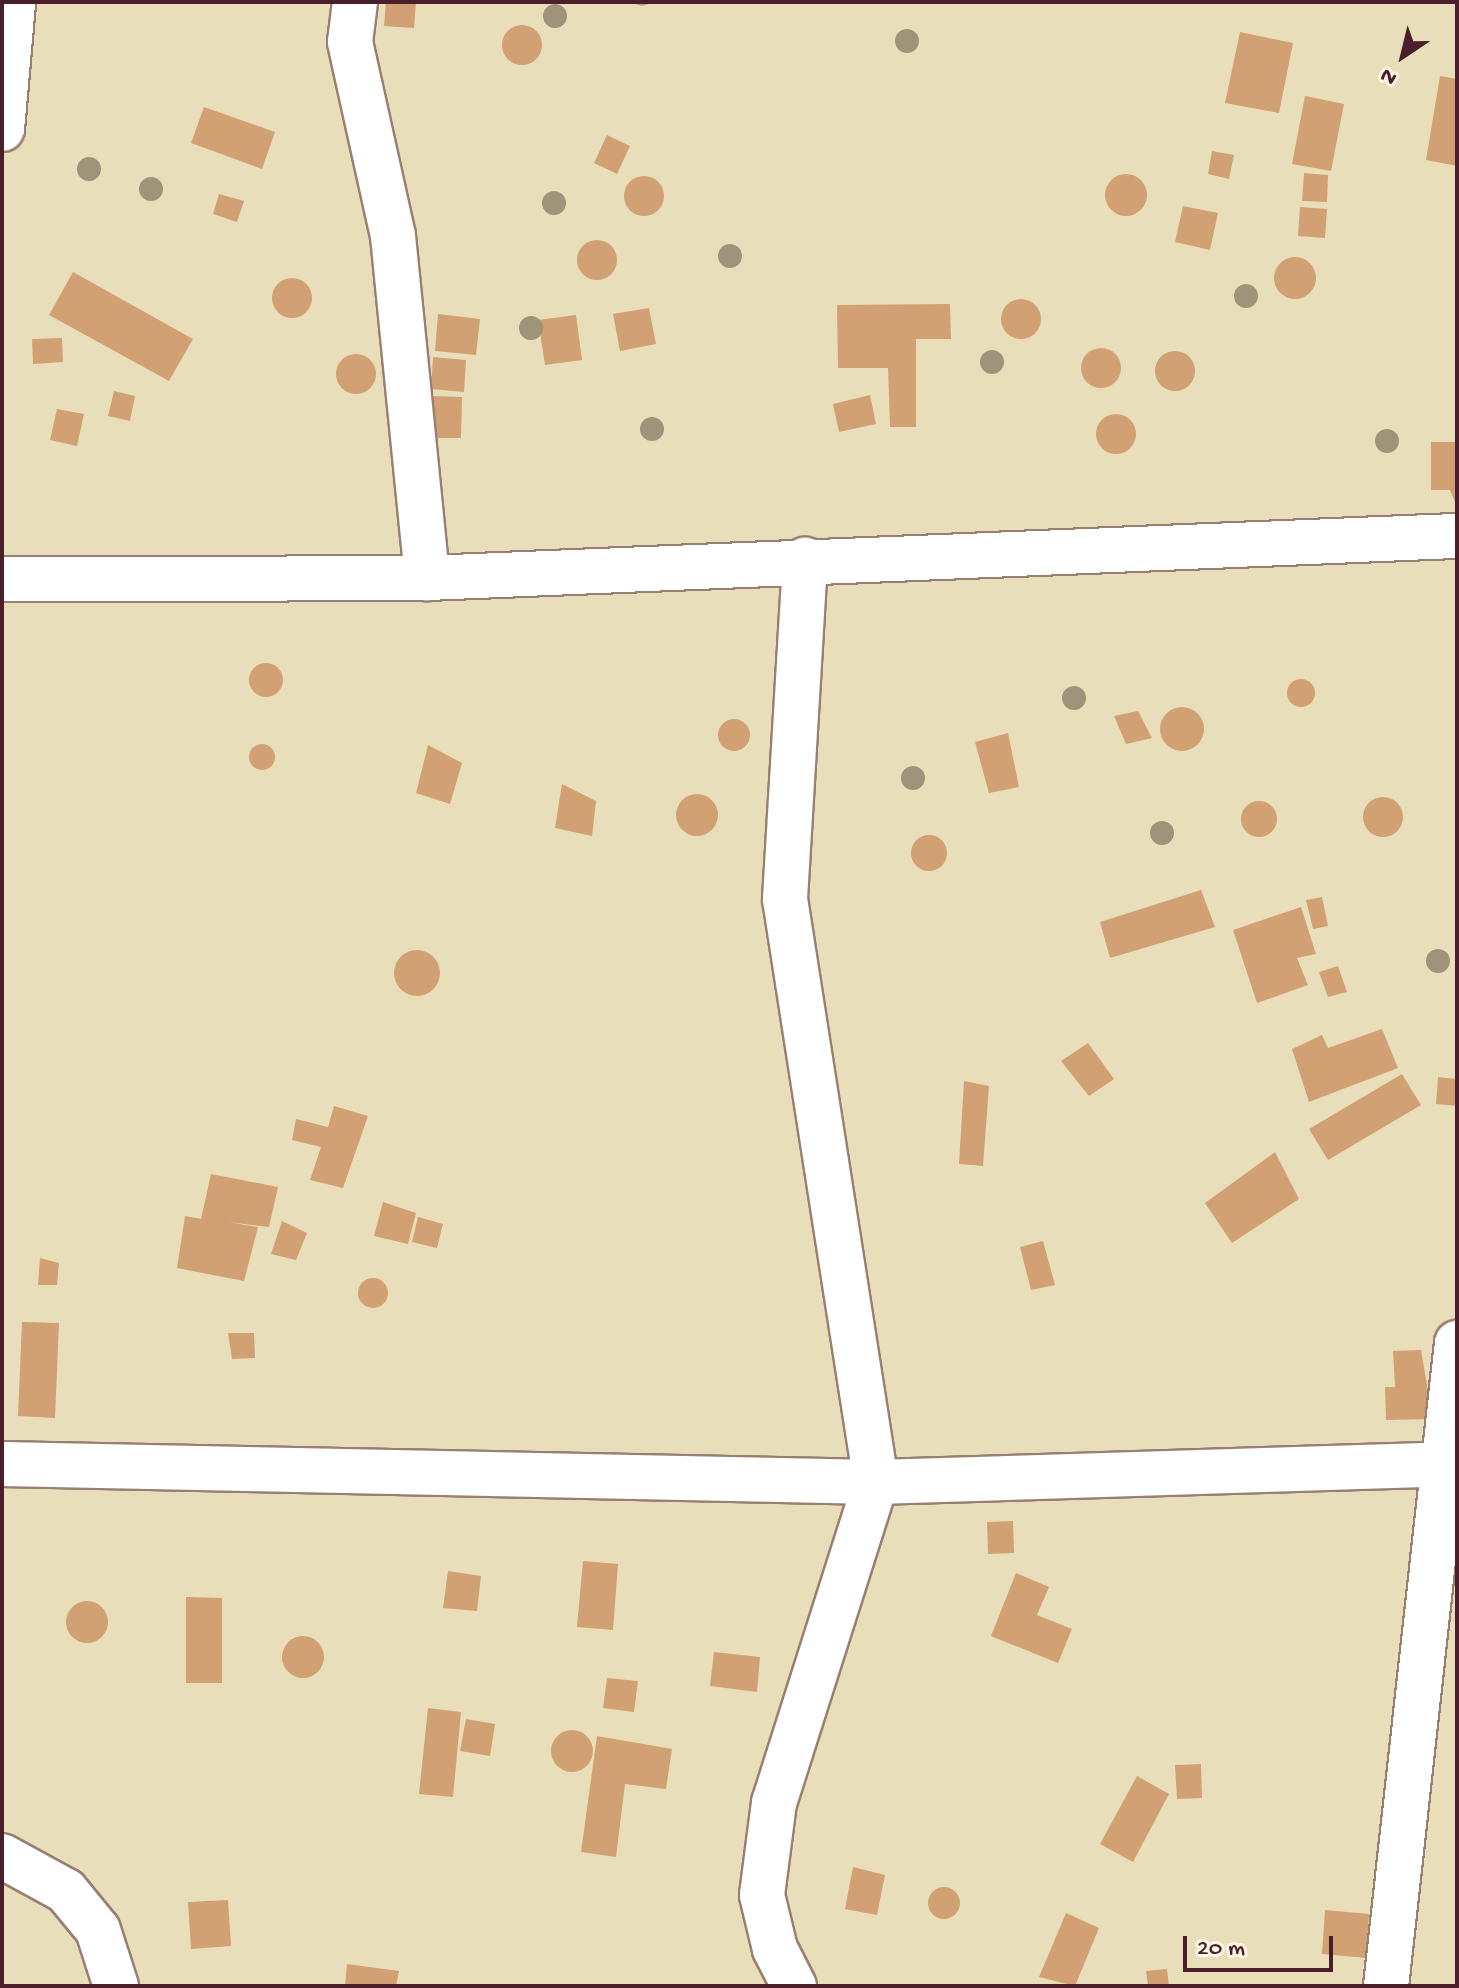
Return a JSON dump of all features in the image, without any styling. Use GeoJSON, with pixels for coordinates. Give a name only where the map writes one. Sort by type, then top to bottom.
{"type":"FeatureCollection","features":[{"type":"Feature","properties":{"kind":"street"},"geometry":{"type":"LineString","coordinates":[[2,129],[13,2]]}},
{"type":"Feature","properties":{"kind":"street"},"geometry":{"type":"LineString","coordinates":[[355,2],[350,42],[395,251],[427,578]]}},
{"type":"Feature","properties":{"kind":"street"},"geometry":{"type":"LineString","coordinates":[[2,579],[427,578],[805,560],[1457,536]]}},
{"type":"Feature","properties":{"kind":"street"},"geometry":{"type":"LineString","coordinates":[[794,1986],[775,1949],[762,1895],[774,1803],[876,1482],[785,899],[805,560]]}},
{"type":"Feature","properties":{"kind":"street"},"geometry":{"type":"LineString","coordinates":[[1386,1986],[1450,1464],[1457,1343]]}},
{"type":"Feature","properties":{"kind":"street"},"geometry":{"type":"LineString","coordinates":[[2,1464],[876,1482],[1450,1464]]}},
{"type":"Feature","properties":{"kind":"street"},"geometry":{"type":"LineString","coordinates":[[2,1856],[66,1891],[98,1930],[116,1986]]}},
{"type":"Feature","properties":{"kind":"building"},"geometry":{"type":"Polygon","coordinates":[[[386,2],[416,2],[414,28],[384,26],[386,2]]]}},
{"type":"Feature","properties":{"kind":"building"},"geometry":{"type":"Polygon","coordinates":[[[628,2],[655,2],[642,6],[628,2]]]}},
{"type":"Feature","properties":{"kind":"building"},"geometry":{"type":"Polygon","coordinates":[[[522,25],[536,31],[542,45],[536,59],[522,65],[508,59],[502,45],[508,31],[522,25]]]}},
{"type":"Feature","properties":{"kind":"building"},"geometry":{"type":"Polygon","coordinates":[[[1240,32],[1293,43],[1279,113],[1225,103],[1240,32]]]}},
{"type":"Feature","properties":{"kind":"building"},"geometry":{"type":"Polygon","coordinates":[[[1440,76],[1457,79],[1457,166],[1426,160],[1440,76]]]}},
{"type":"Feature","properties":{"kind":"building"},"geometry":{"type":"Polygon","coordinates":[[[1305,96],[1344,104],[1331,171],[1292,164],[1305,96]]]}},
{"type":"Feature","properties":{"kind":"building"},"geometry":{"type":"Polygon","coordinates":[[[204,107],[275,132],[262,169],[191,143],[204,107]]]}},
{"type":"Feature","properties":{"kind":"building"},"geometry":{"type":"Polygon","coordinates":[[[607,135],[630,146],[617,174],[594,163],[607,135]]]}},
{"type":"Feature","properties":{"kind":"building"},"geometry":{"type":"Polygon","coordinates":[[[1212,151],[1234,155],[1229,179],[1208,174],[1212,151]]]}},
{"type":"Feature","properties":{"kind":"building"},"geometry":{"type":"Polygon","coordinates":[[[1304,173],[1328,175],[1327,202],[1302,201],[1304,173]]]}},
{"type":"Feature","properties":{"kind":"building"},"geometry":{"type":"Polygon","coordinates":[[[1126,174],[1141,180],[1147,195],[1141,210],[1126,216],[1111,210],[1105,195],[1111,180],[1126,174]]]}},
{"type":"Feature","properties":{"kind":"building"},"geometry":{"type":"Polygon","coordinates":[[[644,176],[658,182],[664,196],[658,210],[644,216],[630,210],[624,196],[630,182],[644,176]]]}},
{"type":"Feature","properties":{"kind":"building"},"geometry":{"type":"Polygon","coordinates":[[[219,194],[244,201],[237,222],[213,214],[219,194]]]}},
{"type":"Feature","properties":{"kind":"building"},"geometry":{"type":"Polygon","coordinates":[[[1183,206],[1218,213],[1210,250],[1175,242],[1183,206]]]}},
{"type":"Feature","properties":{"kind":"building"},"geometry":{"type":"Polygon","coordinates":[[[1300,207],[1327,209],[1325,238],[1298,236],[1300,207]]]}},
{"type":"Feature","properties":{"kind":"building"},"geometry":{"type":"Polygon","coordinates":[[[597,240],[611,246],[617,260],[611,274],[597,280],[583,274],[577,260],[583,246],[597,240]]]}},
{"type":"Feature","properties":{"kind":"building"},"geometry":{"type":"Polygon","coordinates":[[[1295,257],[1310,263],[1316,278],[1310,293],[1295,299],[1280,293],[1274,278],[1280,263],[1295,257]]]}},
{"type":"Feature","properties":{"kind":"building"},"geometry":{"type":"Polygon","coordinates":[[[73,272],[193,339],[169,381],[49,315],[73,272]]]}},
{"type":"Feature","properties":{"kind":"building"},"geometry":{"type":"Polygon","coordinates":[[[292,278],[306,284],[312,298],[306,312],[292,318],[278,312],[272,298],[278,284],[292,278]]]}},
{"type":"Feature","properties":{"kind":"building"},"geometry":{"type":"Polygon","coordinates":[[[1021,299],[1035,305],[1041,319],[1035,333],[1021,339],[1007,333],[1001,319],[1007,305],[1021,299]]]}},
{"type":"Feature","properties":{"kind":"building"},"geometry":{"type":"Polygon","coordinates":[[[950,304],[951,339],[916,339],[916,427],[890,427],[888,368],[838,368],[837,305],[950,304]]]}},
{"type":"Feature","properties":{"kind":"building"},"geometry":{"type":"Polygon","coordinates":[[[649,308],[656,344],[620,351],[613,314],[649,308]]]}},
{"type":"Feature","properties":{"kind":"building"},"geometry":{"type":"Polygon","coordinates":[[[438,314],[480,319],[476,355],[435,351],[438,314]]]}},
{"type":"Feature","properties":{"kind":"building"},"geometry":{"type":"Polygon","coordinates":[[[576,315],[582,360],[545,365],[538,320],[576,315]]]}},
{"type":"Feature","properties":{"kind":"building"},"geometry":{"type":"Polygon","coordinates":[[[62,338],[63,362],[33,364],[32,339],[62,338]]]}},
{"type":"Feature","properties":{"kind":"building"},"geometry":{"type":"Polygon","coordinates":[[[1101,348],[1115,354],[1121,368],[1115,382],[1101,388],[1087,382],[1081,368],[1087,354],[1101,348]]]}},
{"type":"Feature","properties":{"kind":"building"},"geometry":{"type":"Polygon","coordinates":[[[1175,351],[1189,357],[1195,371],[1189,385],[1175,391],[1161,385],[1155,371],[1161,357],[1175,351]]]}},
{"type":"Feature","properties":{"kind":"building"},"geometry":{"type":"Polygon","coordinates":[[[356,354],[370,360],[376,374],[370,388],[356,394],[342,388],[336,374],[342,360],[356,354]]]}},
{"type":"Feature","properties":{"kind":"building"},"geometry":{"type":"Polygon","coordinates":[[[433,357],[466,360],[464,392],[431,389],[433,357]]]}},
{"type":"Feature","properties":{"kind":"building"},"geometry":{"type":"Polygon","coordinates":[[[114,391],[135,396],[130,421],[108,416],[114,391]]]}},
{"type":"Feature","properties":{"kind":"building"},"geometry":{"type":"Polygon","coordinates":[[[870,395],[876,424],[839,432],[833,404],[870,395]]]}},
{"type":"Feature","properties":{"kind":"building"},"geometry":{"type":"Polygon","coordinates":[[[432,396],[462,397],[461,438],[431,438],[432,396]]]}},
{"type":"Feature","properties":{"kind":"building"},"geometry":{"type":"Polygon","coordinates":[[[57,409],[84,414],[77,446],[50,440],[57,409]]]}},
{"type":"Feature","properties":{"kind":"building"},"geometry":{"type":"Polygon","coordinates":[[[1116,414],[1130,420],[1136,434],[1130,448],[1116,454],[1102,448],[1096,434],[1102,420],[1116,414]]]}},
{"type":"Feature","properties":{"kind":"building"},"geometry":{"type":"Polygon","coordinates":[[[1431,442],[1457,442],[1457,507],[1450,490],[1431,490],[1431,442]]]}},
{"type":"Feature","properties":{"kind":"building"},"geometry":{"type":"Polygon","coordinates":[[[266,663],[278,668],[283,680],[278,692],[266,697],[254,692],[249,680],[254,668],[266,663]]]}},
{"type":"Feature","properties":{"kind":"building"},"geometry":{"type":"Polygon","coordinates":[[[1301,679],[1311,683],[1315,693],[1311,703],[1301,707],[1291,703],[1287,693],[1291,683],[1301,679]]]}},
{"type":"Feature","properties":{"kind":"building"},"geometry":{"type":"Polygon","coordinates":[[[1182,707],[1197,714],[1204,729],[1197,744],[1182,751],[1167,744],[1160,729],[1167,714],[1182,707]]]}},
{"type":"Feature","properties":{"kind":"building"},"geometry":{"type":"Polygon","coordinates":[[[1138,711],[1152,738],[1126,744],[1114,716],[1138,711]]]}},
{"type":"Feature","properties":{"kind":"building"},"geometry":{"type":"Polygon","coordinates":[[[734,719],[746,723],[750,735],[746,747],[734,751],[722,747],[718,735],[722,723],[734,719]]]}},
{"type":"Feature","properties":{"kind":"building"},"geometry":{"type":"Polygon","coordinates":[[[1008,733],[1019,787],[989,793],[975,742],[1008,733]]]}},
{"type":"Feature","properties":{"kind":"building"},"geometry":{"type":"Polygon","coordinates":[[[262,744],[271,748],[275,757],[271,766],[262,770],[253,766],[249,757],[253,748],[262,744]]]}},
{"type":"Feature","properties":{"kind":"building"},"geometry":{"type":"Polygon","coordinates":[[[428,745],[462,763],[450,804],[416,793],[428,745]]]}},
{"type":"Feature","properties":{"kind":"building"},"geometry":{"type":"Polygon","coordinates":[[[562,784],[596,801],[592,836],[555,828],[562,784]]]}},
{"type":"Feature","properties":{"kind":"building"},"geometry":{"type":"Polygon","coordinates":[[[697,794],[712,800],[718,815],[712,830],[697,836],[682,830],[676,815],[682,800],[697,794]]]}},
{"type":"Feature","properties":{"kind":"building"},"geometry":{"type":"Polygon","coordinates":[[[1383,797],[1397,803],[1403,817],[1397,831],[1383,837],[1369,831],[1363,817],[1369,803],[1383,797]]]}},
{"type":"Feature","properties":{"kind":"building"},"geometry":{"type":"Polygon","coordinates":[[[1259,801],[1272,806],[1277,819],[1272,832],[1259,837],[1246,832],[1241,819],[1246,806],[1259,801]]]}},
{"type":"Feature","properties":{"kind":"building"},"geometry":{"type":"Polygon","coordinates":[[[929,835],[942,840],[947,853],[942,866],[929,871],[916,866],[911,853],[916,840],[929,835]]]}},
{"type":"Feature","properties":{"kind":"building"},"geometry":{"type":"Polygon","coordinates":[[[1201,890],[1215,927],[1110,958],[1100,922],[1201,890]]]}},
{"type":"Feature","properties":{"kind":"building"},"geometry":{"type":"Polygon","coordinates":[[[1322,897],[1328,926],[1313,929],[1306,900],[1322,897]]]}},
{"type":"Feature","properties":{"kind":"building"},"geometry":{"type":"Polygon","coordinates":[[[1301,907],[1316,954],[1297,958],[1308,985],[1257,1003],[1233,930],[1301,907]]]}},
{"type":"Feature","properties":{"kind":"building"},"geometry":{"type":"Polygon","coordinates":[[[417,950],[433,957],[440,973],[433,989],[417,996],[401,989],[394,973],[401,957],[417,950]]]}},
{"type":"Feature","properties":{"kind":"building"},"geometry":{"type":"Polygon","coordinates":[[[1338,966],[1347,992],[1328,997],[1319,972],[1338,966]]]}},
{"type":"Feature","properties":{"kind":"building"},"geometry":{"type":"Polygon","coordinates":[[[1382,1029],[1398,1068],[1309,1102],[1292,1049],[1322,1035],[1328,1048],[1382,1029]]]}},
{"type":"Feature","properties":{"kind":"building"},"geometry":{"type":"Polygon","coordinates":[[[1088,1043],[1114,1079],[1089,1096],[1061,1061],[1088,1043]]]}},
{"type":"Feature","properties":{"kind":"building"},"geometry":{"type":"Polygon","coordinates":[[[1402,1074],[1421,1105],[1328,1160],[1309,1129],[1402,1074]]]}},
{"type":"Feature","properties":{"kind":"building"},"geometry":{"type":"Polygon","coordinates":[[[1438,1077],[1457,1079],[1457,1106],[1436,1104],[1438,1077]]]}},
{"type":"Feature","properties":{"kind":"building"},"geometry":{"type":"Polygon","coordinates":[[[964,1081],[989,1086],[983,1166],[959,1164],[964,1081]]]}},
{"type":"Feature","properties":{"kind":"building"},"geometry":{"type":"Polygon","coordinates":[[[334,1106],[368,1116],[343,1188],[310,1180],[321,1147],[292,1140],[296,1119],[328,1127],[334,1106]]]}},
{"type":"Feature","properties":{"kind":"building"},"geometry":{"type":"Polygon","coordinates":[[[1275,1152],[1299,1199],[1232,1243],[1205,1203],[1275,1152]]]}},
{"type":"Feature","properties":{"kind":"building"},"geometry":{"type":"Polygon","coordinates":[[[211,1174],[278,1187],[269,1227],[228,1222],[258,1227],[244,1281],[177,1268],[185,1216],[201,1219],[211,1174]]]}},
{"type":"Feature","properties":{"kind":"building"},"geometry":{"type":"Polygon","coordinates":[[[383,1202],[416,1213],[408,1244],[374,1236],[383,1202]]]}},
{"type":"Feature","properties":{"kind":"building"},"geometry":{"type":"Polygon","coordinates":[[[418,1217],[443,1224],[437,1248],[412,1242],[418,1217]]]}},
{"type":"Feature","properties":{"kind":"building"},"geometry":{"type":"Polygon","coordinates":[[[282,1221],[307,1233],[296,1260],[271,1254],[282,1221]]]}},
{"type":"Feature","properties":{"kind":"building"},"geometry":{"type":"Polygon","coordinates":[[[1043,1241],[1055,1285],[1031,1290],[1020,1247],[1043,1241]]]}},
{"type":"Feature","properties":{"kind":"building"},"geometry":{"type":"Polygon","coordinates":[[[40,1258],[59,1263],[57,1285],[38,1285],[40,1258]]]}},
{"type":"Feature","properties":{"kind":"building"},"geometry":{"type":"Polygon","coordinates":[[[373,1278],[383,1283],[388,1293],[383,1303],[373,1308],[363,1303],[358,1293],[363,1283],[373,1278]]]}},
{"type":"Feature","properties":{"kind":"building"},"geometry":{"type":"Polygon","coordinates":[[[22,1322],[59,1323],[55,1418],[18,1416],[22,1322]]]}},
{"type":"Feature","properties":{"kind":"building"},"geometry":{"type":"Polygon","coordinates":[[[228,1333],[254,1333],[255,1358],[232,1359],[228,1333]]]}},
{"type":"Feature","properties":{"kind":"building"},"geometry":{"type":"Polygon","coordinates":[[[1421,1350],[1433,1419],[1386,1420],[1385,1387],[1395,1387],[1393,1351],[1421,1350]]]}},
{"type":"Feature","properties":{"kind":"building"},"geometry":{"type":"Polygon","coordinates":[[[1013,1521],[1014,1553],[988,1554],[987,1522],[1013,1521]]]}},
{"type":"Feature","properties":{"kind":"building"},"geometry":{"type":"Polygon","coordinates":[[[583,1561],[618,1564],[613,1630],[577,1627],[583,1561]]]}},
{"type":"Feature","properties":{"kind":"building"},"geometry":{"type":"Polygon","coordinates":[[[448,1571],[481,1576],[477,1611],[443,1608],[448,1571]]]}},
{"type":"Feature","properties":{"kind":"building"},"geometry":{"type":"Polygon","coordinates":[[[1016,1573],[1049,1587],[1037,1615],[1072,1629],[1058,1663],[991,1636],[1016,1573]]]}},
{"type":"Feature","properties":{"kind":"building"},"geometry":{"type":"Polygon","coordinates":[[[186,1597],[222,1598],[222,1683],[186,1683],[186,1597]]]}},
{"type":"Feature","properties":{"kind":"building"},"geometry":{"type":"Polygon","coordinates":[[[87,1601],[102,1607],[108,1622],[102,1637],[87,1643],[72,1637],[66,1622],[72,1607],[87,1601]]]}},
{"type":"Feature","properties":{"kind":"building"},"geometry":{"type":"Polygon","coordinates":[[[303,1636],[318,1642],[324,1657],[318,1672],[303,1678],[288,1672],[282,1657],[288,1642],[303,1636]]]}},
{"type":"Feature","properties":{"kind":"building"},"geometry":{"type":"Polygon","coordinates":[[[714,1652],[760,1657],[757,1692],[710,1686],[714,1652]]]}},
{"type":"Feature","properties":{"kind":"building"},"geometry":{"type":"Polygon","coordinates":[[[607,1678],[638,1681],[634,1712],[603,1708],[607,1678]]]}},
{"type":"Feature","properties":{"kind":"building"},"geometry":{"type":"Polygon","coordinates":[[[428,1708],[461,1712],[453,1797],[419,1794],[428,1708]]]}},
{"type":"Feature","properties":{"kind":"building"},"geometry":{"type":"Polygon","coordinates":[[[466,1719],[495,1724],[490,1756],[460,1751],[466,1719]]]}},
{"type":"Feature","properties":{"kind":"building"},"geometry":{"type":"Polygon","coordinates":[[[572,1730],[587,1736],[593,1751],[587,1766],[572,1772],[557,1766],[551,1751],[557,1736],[572,1730]]]}},
{"type":"Feature","properties":{"kind":"building"},"geometry":{"type":"Polygon","coordinates":[[[597,1736],[672,1749],[666,1789],[625,1784],[616,1857],[581,1852],[597,1736]]]}},
{"type":"Feature","properties":{"kind":"building"},"geometry":{"type":"Polygon","coordinates":[[[1201,1764],[1202,1798],[1177,1799],[1175,1765],[1201,1764]]]}},
{"type":"Feature","properties":{"kind":"building"},"geometry":{"type":"Polygon","coordinates":[[[1137,1776],[1169,1794],[1133,1862],[1100,1844],[1137,1776]]]}},
{"type":"Feature","properties":{"kind":"building"},"geometry":{"type":"Polygon","coordinates":[[[853,1867],[885,1875],[877,1915],[845,1909],[853,1867]]]}},
{"type":"Feature","properties":{"kind":"building"},"geometry":{"type":"Polygon","coordinates":[[[944,1887],[956,1891],[960,1903],[956,1915],[944,1919],[932,1915],[928,1903],[932,1891],[944,1887]]]}},
{"type":"Feature","properties":{"kind":"building"},"geometry":{"type":"Polygon","coordinates":[[[228,1900],[231,1946],[191,1949],[188,1902],[228,1900]]]}},
{"type":"Feature","properties":{"kind":"building"},"geometry":{"type":"Polygon","coordinates":[[[1325,1910],[1369,1914],[1366,1958],[1322,1954],[1325,1910]]]}},
{"type":"Feature","properties":{"kind":"building"},"geometry":{"type":"Polygon","coordinates":[[[1066,1913],[1099,1928],[1075,1986],[1039,1977],[1066,1913]]]}},
{"type":"Feature","properties":{"kind":"building"},"geometry":{"type":"Polygon","coordinates":[[[347,1964],[399,1971],[396,1986],[345,1986],[347,1964]]]}},
{"type":"Feature","properties":{"kind":"building"},"geometry":{"type":"Polygon","coordinates":[[[1167,1969],[1169,1986],[1148,1986],[1146,1971],[1167,1969]]]}}]}
